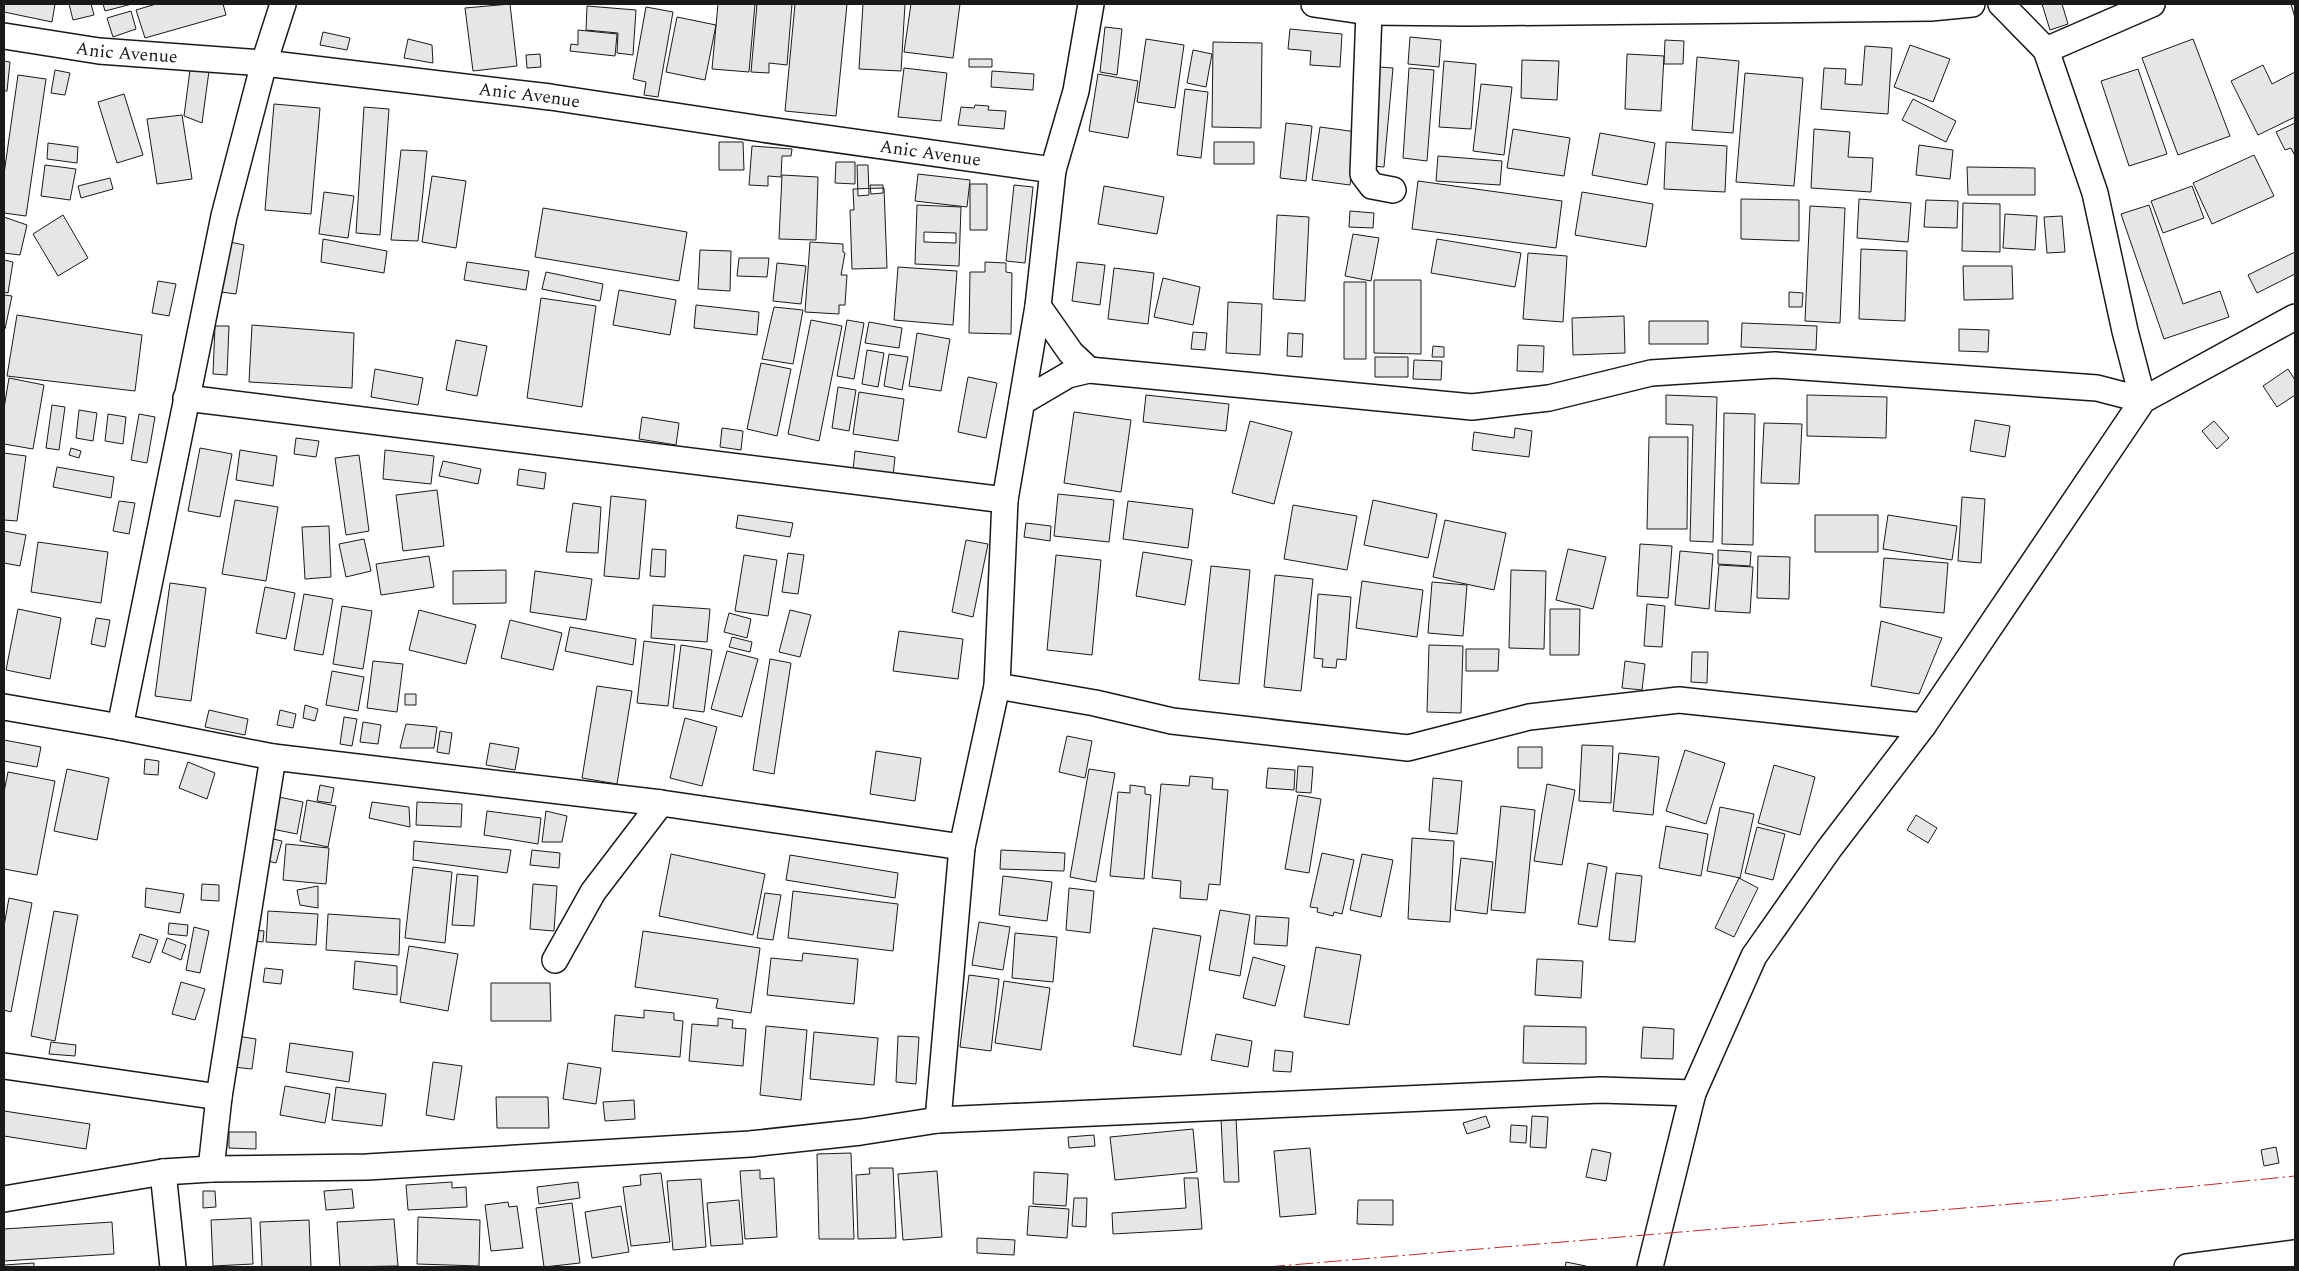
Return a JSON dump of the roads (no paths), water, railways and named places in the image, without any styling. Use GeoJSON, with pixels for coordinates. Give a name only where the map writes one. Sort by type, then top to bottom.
{"type":"FeatureCollection","features":[{"type":"Feature","properties":{"kind":"street"},"geometry":{"type":"LineString","coordinates":[[120,727],[224,216],[264,63],[283,4]]}},
{"type":"Feature","properties":{"kind":"street"},"geometry":{"type":"LineString","coordinates":[[938,1120],[962,847],[997,686],[1005,500],[1038,306],[1053,170],[1076,91],[1091,4]]}},
{"type":"Feature","properties":{"kind":"street"},"geometry":{"type":"LineString","coordinates":[[1314,4],[1369,12],[1774,11],[1931,8],[1972,4]]}},
{"type":"Feature","properties":{"kind":"street"},"geometry":{"type":"LineString","coordinates":[[2001,4],[2046,50],[2095,193],[2125,331],[2143,400]]}},
{"type":"Feature","properties":{"kind":"street"},"geometry":{"type":"LineString","coordinates":[[2046,50],[2152,4]]}},
{"type":"Feature","properties":{"kind":"street"},"geometry":{"type":"LineString","coordinates":[[1369,12],[1363,174],[1372,186],[1393,190]]}},
{"type":"Feature","properties":{"kind":"street","name":"Anic Avenue"},"geometry":{"type":"LineString","coordinates":[[4,36],[99,51],[264,63],[550,97],[762,130],[1053,170]]}},
{"type":"Feature","properties":{"kind":"street"},"geometry":{"type":"LineString","coordinates":[[1038,306],[1071,353],[1089,370]]}},
{"type":"Feature","properties":{"kind":"street"},"geometry":{"type":"LineString","coordinates":[[1658,1266],[1693,1093],[1754,956],[1829,849],[1923,726],[2143,400],[2295,316]]}},
{"type":"Feature","properties":{"kind":"street"},"geometry":{"type":"LineString","coordinates":[[1022,402],[1068,375],[1089,370],[1472,407],[1549,398],[1651,373],[1775,365],[2097,388],[2143,400]]}},
{"type":"Feature","properties":{"kind":"street"},"geometry":{"type":"LineString","coordinates":[[186,398],[1005,500]]}},
{"type":"Feature","properties":{"kind":"street"},"geometry":{"type":"LineString","coordinates":[[997,686],[1095,703],[1172,721],[1408,748],[1530,717],[1680,700],[1923,726]]}},
{"type":"Feature","properties":{"kind":"street"},"geometry":{"type":"LineString","coordinates":[[4,707],[120,727],[273,757],[661,803],[962,847]]}},
{"type":"Feature","properties":{"kind":"street"},"geometry":{"type":"LineString","coordinates":[[211,1169],[219,1097],[273,757]]}},
{"type":"Feature","properties":{"kind":"street"},"geometry":{"type":"LineString","coordinates":[[555,960],[593,892],[661,803]]}},
{"type":"Feature","properties":{"kind":"street"},"geometry":{"type":"LineString","coordinates":[[4,1066],[219,1097]]}},
{"type":"Feature","properties":{"kind":"street"},"geometry":{"type":"LineString","coordinates":[[4,1199],[164,1172],[211,1169],[367,1166],[750,1144],[861,1132],[938,1120],[1601,1090],[1693,1093]]}},
{"type":"Feature","properties":{"kind":"street"},"geometry":{"type":"LineString","coordinates":[[164,1172],[173,1267]]}},
{"type":"Feature","properties":{"kind":"street"},"geometry":{"type":"LineString","coordinates":[[2187,1267],[2295,1253]]}}]}
